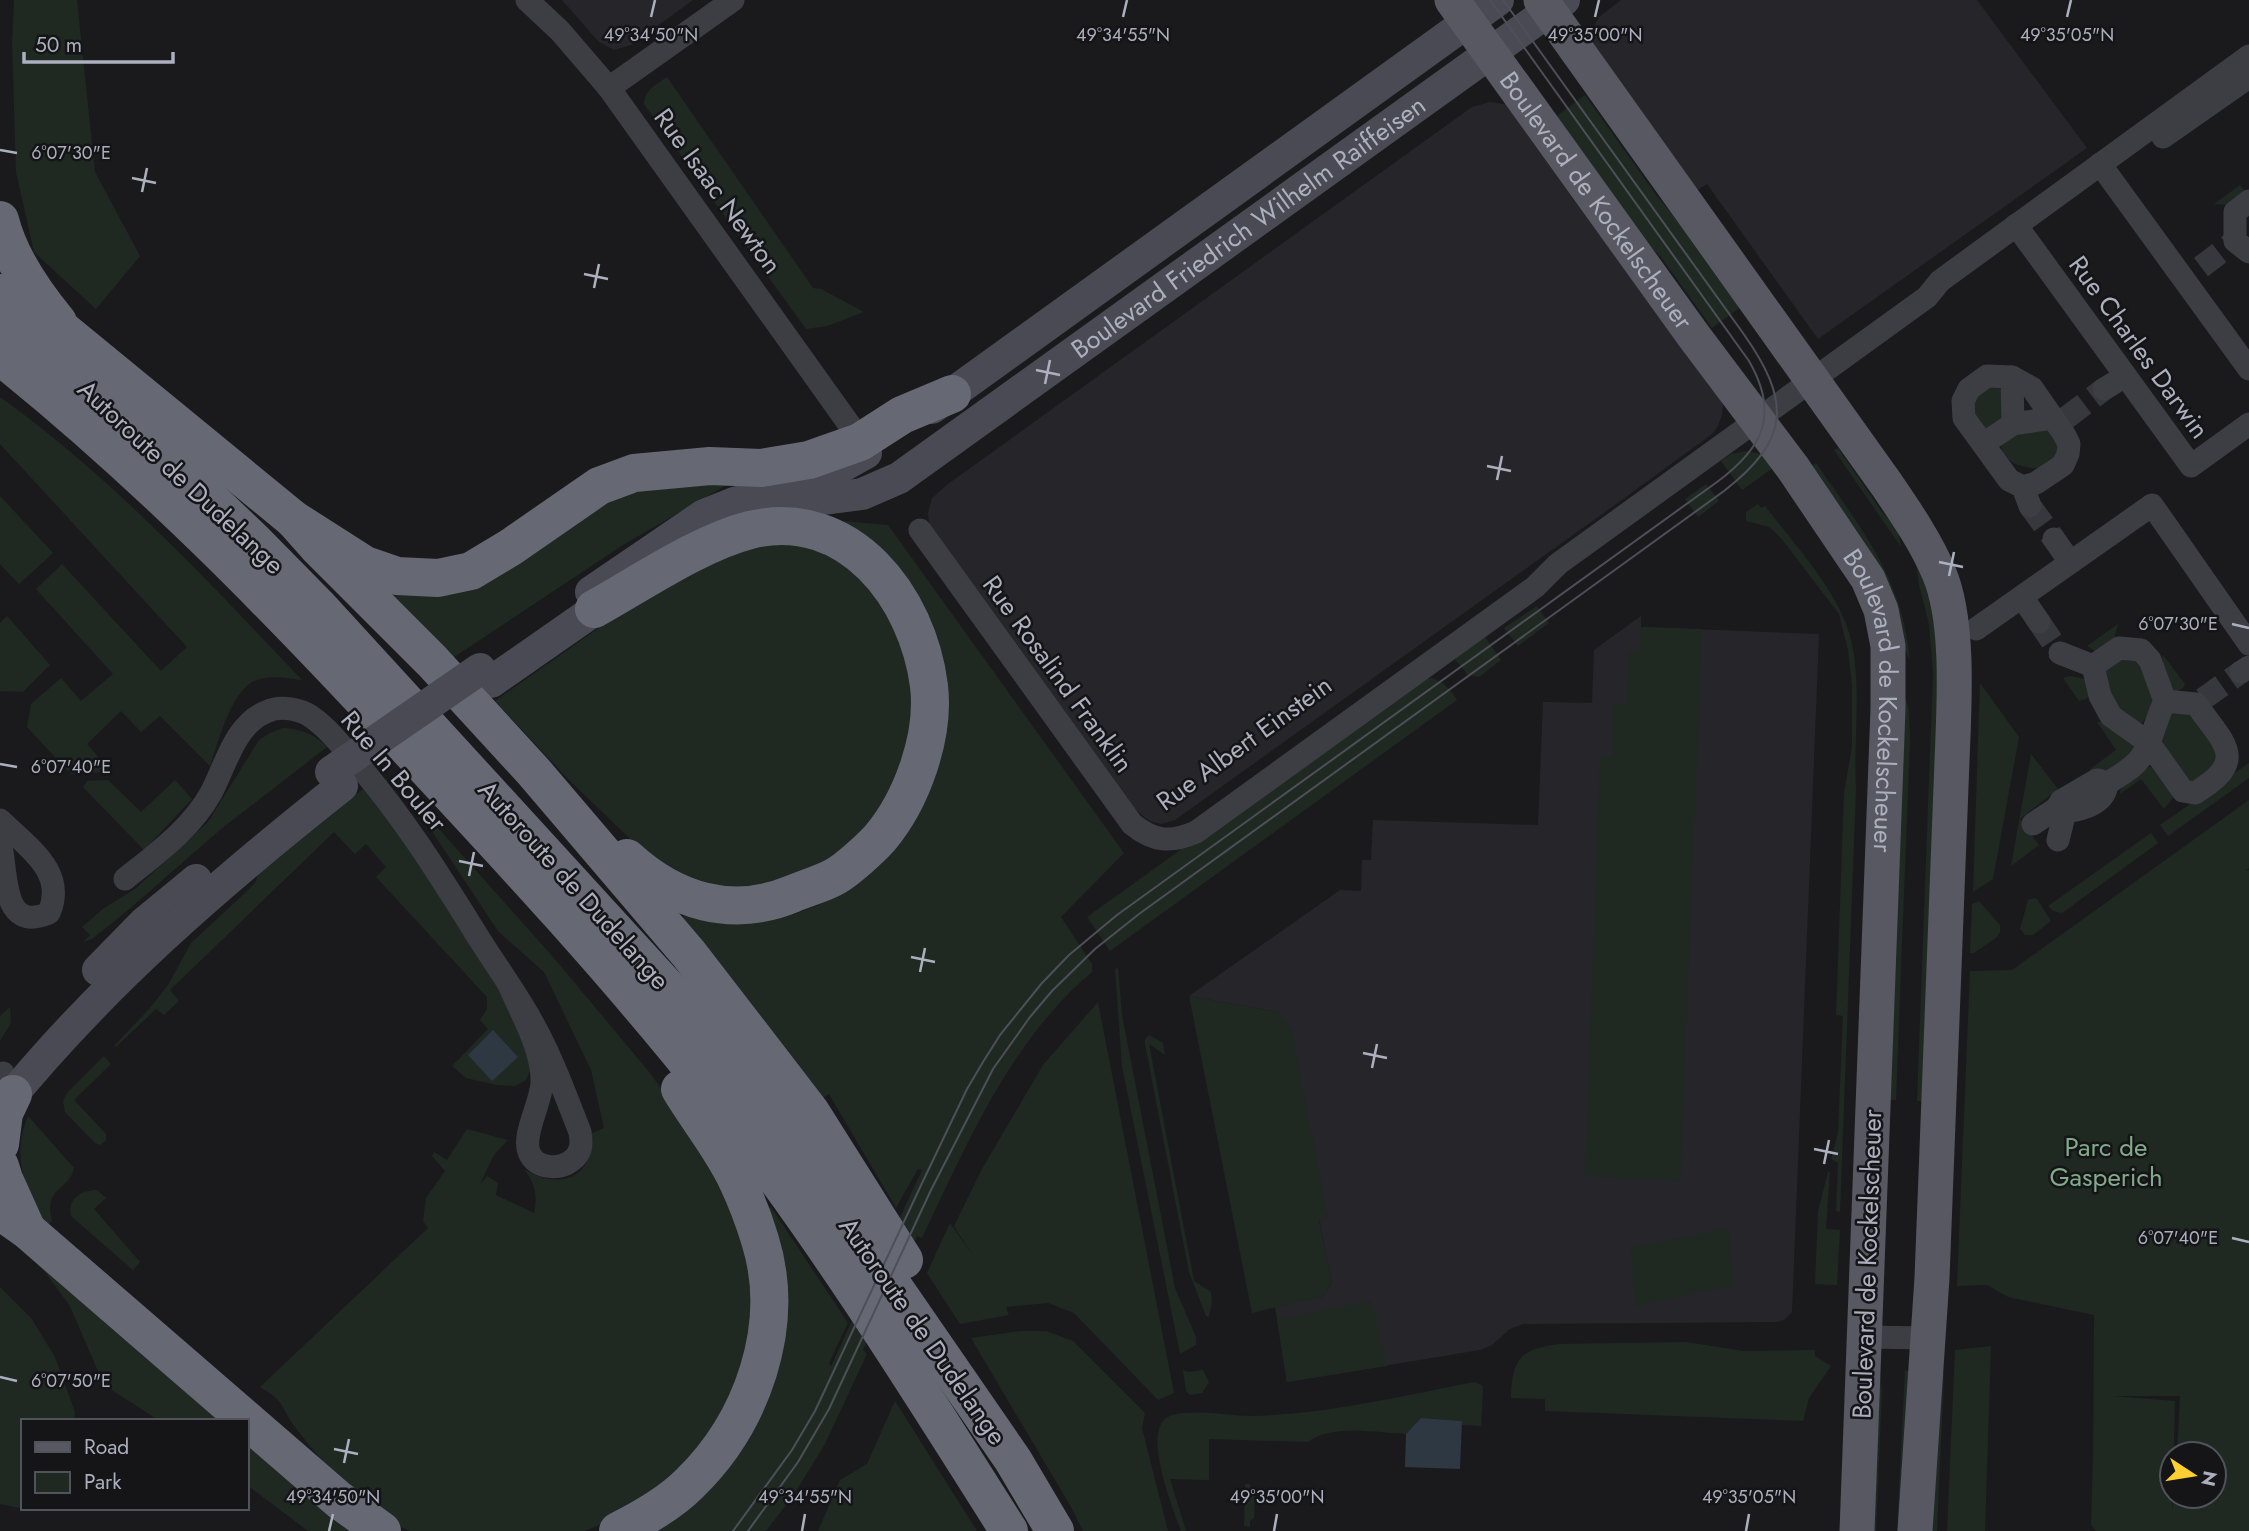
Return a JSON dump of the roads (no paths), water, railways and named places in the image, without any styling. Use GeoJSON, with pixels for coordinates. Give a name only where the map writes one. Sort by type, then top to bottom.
{"type":"FeatureCollection","features":[{"type":"Feature","properties":{"kind":"highway"},"geometry":{"type":"LineString","coordinates":[[0,220],[5,239],[43,304],[65,332]]}},
{"type":"Feature","properties":{"kind":"highway"},"geometry":{"type":"LineString","coordinates":[[0,293],[65,332],[293,519],[533,771],[689,954],[810,1111],[960,1350],[1013,1460]]}},
{"type":"Feature","properties":{"kind":"highway","name":"Autoroute de Dudelange"},"geometry":{"type":"LineString","coordinates":[[0,320],[76,380],[254,541],[329,617],[676,998],[802,1154],[1013,1460],[1055,1531]]}},
{"type":"Feature","properties":{"kind":"highway","name":"Autoroute de Dudelange"},"geometry":{"type":"LineString","coordinates":[[0,356],[110,448],[298,629],[599,960],[716,1099],[777,1182],[922,1394],[1009,1531]]}},
{"type":"Feature","properties":{"kind":"highway"},"geometry":{"type":"LineString","coordinates":[[0,381],[110,448]]}},
{"type":"Feature","properties":{"kind":"highway"},"geometry":{"type":"LineString","coordinates":[[293,519],[365,565],[397,576],[438,578],[471,571],[598,486],[634,473],[710,466],[761,468],[809,460],[860,442],[902,415],[952,394]]}},
{"type":"Feature","properties":{"kind":"highway"},"geometry":{"type":"LineString","coordinates":[[533,771],[631,862],[664,886],[683,896],[706,903],[748,906],[783,898],[836,876],[879,839],[904,803],[920,768],[927,731],[929,688],[922,648],[907,612],[893,589],[859,551],[834,537],[793,526],[750,530],[704,548],[594,609]]}},
{"type":"Feature","properties":{"kind":"highway"},"geometry":{"type":"LineString","coordinates":[[599,960],[736,1178],[761,1242],[769,1296],[768,1323],[761,1365],[742,1413],[721,1449],[688,1486],[639,1520],[618,1531]]}},
{"type":"Feature","properties":{"kind":"highway"},"geometry":{"type":"LineString","coordinates":[[0,1144],[4,1113],[3,1085]]}},
{"type":"Feature","properties":{"kind":"highway"},"geometry":{"type":"LineString","coordinates":[[0,1166],[13,1221],[244,1419]]}},
{"type":"Feature","properties":{"kind":"highway"},"geometry":{"type":"LineString","coordinates":[[248,1422],[339,1500],[382,1531]]}},
{"type":"Feature","properties":{"kind":"main road","name":"Boulevard Friedrich Wilhelm Raiffeisen"},"geometry":{"type":"LineString","coordinates":[[486,676],[704,515],[734,503],[812,482],[862,456],[952,394],[1460,11],[1498,0]]}},
{"type":"Feature","properties":{"kind":"main road","name":"Boulevard Friedrich Wilhelm Raiffeisen"},"geometry":{"type":"LineString","coordinates":[[486,676],[594,609],[709,532],[752,514],[862,494],[899,478],[1491,54],[1551,4]]}},
{"type":"Feature","properties":{"kind":"main road"},"geometry":{"type":"LineString","coordinates":[[1551,4],[1811,381],[1905,512],[1940,574],[1950,618],[1954,708],[1928,1338],[1915,1531]]}},
{"type":"Feature","properties":{"kind":"main road","name":"Boulevard de Kockelscheuer"},"geometry":{"type":"LineString","coordinates":[[1460,11],[1693,335],[1793,468],[1868,579],[1881,610],[1888,646],[1888,709],[1857,1531]]}},
{"type":"Feature","properties":{"kind":"main road"},"geometry":{"type":"LineString","coordinates":[[3,1085],[70,1029],[144,955],[336,779],[486,676]]}},
{"type":"Feature","properties":{"kind":"street","name":"Rue Isaac Newton"},"geometry":{"type":"LineString","coordinates":[[527,0],[561,31],[610,88],[851,426]]}},
{"type":"Feature","properties":{"kind":"street"},"geometry":{"type":"LineString","coordinates":[[610,88],[733,0]]}},
{"type":"Feature","properties":{"kind":"street"},"geometry":{"type":"LineString","coordinates":[[1811,381],[1927,297],[1947,292],[2021,231],[2105,170],[2249,56]]}},
{"type":"Feature","properties":{"kind":"street"},"geometry":{"type":"LineString","coordinates":[[2105,170],[2249,78]]}},
{"type":"Feature","properties":{"kind":"street"},"geometry":{"type":"LineString","coordinates":[[2105,170],[2249,369]]}},
{"type":"Feature","properties":{"kind":"street"},"geometry":{"type":"LineString","coordinates":[[2249,201],[2235,212],[2235,241],[2249,252]]}},
{"type":"Feature","properties":{"kind":"street","name":"Rue Charles Darwin"},"geometry":{"type":"LineString","coordinates":[[2021,231],[2191,466],[2249,424]]}},
{"type":"Feature","properties":{"kind":"street"},"geometry":{"type":"LineString","coordinates":[[1987,376],[2012,377],[2032,387],[2059,420],[2069,444],[2063,465],[2036,483],[2027,496],[2008,480],[1964,418],[1963,401],[1969,389],[1987,376]]}},
{"type":"Feature","properties":{"kind":"street"},"geometry":{"type":"LineString","coordinates":[[2012,377],[2013,424]]}},
{"type":"Feature","properties":{"kind":"street","name":"Rue Albert Einstein"},"geometry":{"type":"LineString","coordinates":[[1160,838],[1177,840],[1196,832],[1535,587],[1558,564],[1811,381]]}},
{"type":"Feature","properties":{"kind":"street"},"geometry":{"type":"LineString","coordinates":[[1983,444],[2013,424],[2059,420]]}},
{"type":"Feature","properties":{"kind":"street"},"geometry":{"type":"LineString","coordinates":[[1976,629],[2152,505],[2247,635]]}},
{"type":"Feature","properties":{"kind":"street","name":"Rue Rosalind Franklin"},"geometry":{"type":"LineString","coordinates":[[920,530],[1132,824],[1150,836],[1160,838]]}},
{"type":"Feature","properties":{"kind":"street"},"geometry":{"type":"LineString","coordinates":[[2054,539],[2070,562]]}},
{"type":"Feature","properties":{"kind":"street"},"geometry":{"type":"LineString","coordinates":[[2022,597],[2039,622]]}},
{"type":"Feature","properties":{"kind":"street"},"geometry":{"type":"LineString","coordinates":[[2044,836],[2061,810],[2061,801],[2092,781],[2097,780],[2105,785],[2137,762],[2149,743],[2165,701],[2150,660],[2141,650],[2119,648],[2093,666]]}},
{"type":"Feature","properties":{"kind":"street"},"geometry":{"type":"LineString","coordinates":[[2060,653],[2093,666]]}},
{"type":"Feature","properties":{"kind":"street"},"geometry":{"type":"LineString","coordinates":[[2093,666],[2099,696],[2111,716],[2149,743],[2183,791],[2195,793],[2213,783],[2229,763],[2229,751],[2200,702],[2165,701]]}},
{"type":"Feature","properties":{"kind":"street","name":"Rue In Bouler"},"geometry":{"type":"LineString","coordinates":[[125,879],[193,820],[210,795],[239,737],[252,721],[275,708],[298,711],[306,714],[333,736],[380,790],[420,843],[531,1020],[554,1065],[580,1132],[582,1143],[579,1152],[559,1167],[533,1158],[528,1148],[528,1138],[540,1098],[541,1068],[536,1049],[509,985]]}},
{"type":"Feature","properties":{"kind":"street"},"geometry":{"type":"LineString","coordinates":[[0,820],[50,871],[55,892],[49,913],[36,918],[22,916],[13,908],[0,842]]}},
{"type":"Feature","properties":{"kind":"street"},"geometry":{"type":"LineString","coordinates":[[1865,1337],[1928,1338]]}},
{"type":"Feature","properties":{"kind":"water"},"geometry":{"type":"Polygon","coordinates":[[[493,1030],[518,1057],[492,1081],[468,1055],[493,1030]]]}},
{"type":"Feature","properties":{"kind":"water"},"geometry":{"type":"Polygon","coordinates":[[[1421,1418],[1462,1421],[1460,1469],[1405,1467],[1406,1434],[1421,1418]]]}},
{"type":"Feature","properties":{"kind":"tunnel"},"geometry":{"type":"LineString","coordinates":[[2201,267],[2235,241]]}},
{"type":"Feature","properties":{"kind":"tunnel"},"geometry":{"type":"LineString","coordinates":[[2066,418],[2104,389]]}},
{"type":"Feature","properties":{"kind":"tunnel"},"geometry":{"type":"LineString","coordinates":[[2030,506],[2054,539]]}},
{"type":"Feature","properties":{"kind":"tunnel"},"geometry":{"type":"LineString","coordinates":[[2039,622],[2060,653]]}},
{"type":"Feature","properties":{"kind":"tunnel"},"geometry":{"type":"LineString","coordinates":[[2203,699],[2241,672]]}},
{"type":"Feature","properties":{"kind":"tram line"},"geometry":{"type":"LineString","coordinates":[[733,1531],[792,1450],[815,1411],[967,1089],[1000,1035],[1042,983],[1069,955],[1117,915],[1717,482],[1733,469],[1756,443],[1765,414],[1764,398],[1749,361],[1490,0]]}},
{"type":"Feature","properties":{"kind":"tram line"},"geometry":{"type":"LineString","coordinates":[[748,1531],[798,1462],[829,1409],[931,1190],[993,1069],[1052,991],[1095,949],[1139,914],[1724,491],[1762,454],[1772,436],[1777,418],[1776,399],[1759,357],[1503,0]]}},
{"type":"Feature","properties":{"kind":"park label","name":"Parc de Gasperich"},"geometry":{"type":"Point","coordinates":[2106,1162]}}]}
